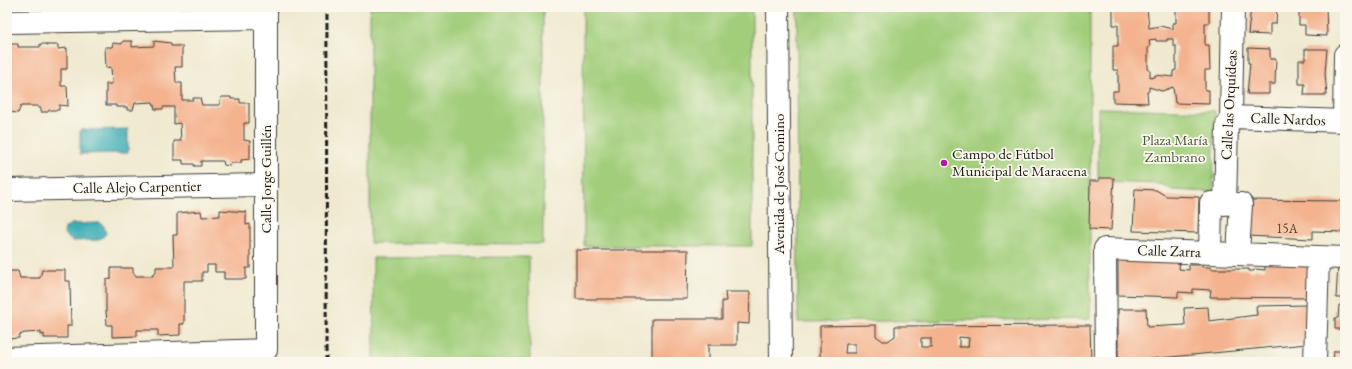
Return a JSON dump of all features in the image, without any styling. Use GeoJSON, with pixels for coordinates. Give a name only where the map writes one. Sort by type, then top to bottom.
{"type":"FeatureCollection","features":[{"type":"Feature","properties":{"kind":"street","name":"Avenida de José Comino"},"geometry":{"type":"LineString","coordinates":[[778,7],[781,362]]}},
{"type":"Feature","properties":{"kind":"street","name":"Calle las Orquídeas"},"geometry":{"type":"LineString","coordinates":[[1225,204],[1227,125],[1231,117],[1233,7]]}},
{"type":"Feature","properties":{"kind":"street"},"geometry":{"type":"LineString","coordinates":[[7,22],[82,14],[266,12]]}},
{"type":"Feature","properties":{"kind":"street","name":"Calle Jorge Guillén"},"geometry":{"type":"LineString","coordinates":[[266,12],[266,185],[270,356]]}},
{"type":"Feature","properties":{"kind":"street"},"geometry":{"type":"LineString","coordinates":[[1345,55],[1345,121]]}},
{"type":"Feature","properties":{"kind":"street","name":"Calle Nardos"},"geometry":{"type":"LineString","coordinates":[[1231,117],[1345,121]]}},
{"type":"Feature","properties":{"kind":"street","name":"Calle Alejo Carpentier"},"geometry":{"type":"LineString","coordinates":[[7,190],[266,185]]}},
{"type":"Feature","properties":{"kind":"street"},"geometry":{"type":"LineString","coordinates":[[1210,253],[1211,203],[1240,204],[1238,254]]}},
{"type":"Feature","properties":{"kind":"street","name":"Calle Zarra"},"geometry":{"type":"LineString","coordinates":[[1106,362],[1105,249],[1345,258]]}},
{"type":"Feature","properties":{"kind":"street"},"geometry":{"type":"LineString","coordinates":[[1311,362],[1318,257]]}},
{"type":"Feature","properties":{"kind":"street"},"geometry":{"type":"LineString","coordinates":[[17,359],[270,356]]}},
{"type":"Feature","properties":{"kind":"green space"},"geometry":{"type":"Polygon","coordinates":[[[370,7],[543,7],[543,244],[370,243],[370,7]]]}},
{"type":"Feature","properties":{"kind":"green space"},"geometry":{"type":"Polygon","coordinates":[[[583,7],[752,7],[752,246],[584,246],[583,7]]]}},
{"type":"Feature","properties":{"kind":"green space","name":"Campo de Fútbol Municipal de Maracena"},"geometry":{"type":"Polygon","coordinates":[[[797,7],[1090,7],[1090,319],[798,322],[797,7]]]}},
{"type":"Feature","properties":{"kind":"green space","name":"Plaza María Zambrano"},"geometry":{"type":"Polygon","coordinates":[[[1098,108],[1215,111],[1213,192],[1173,190],[1161,184],[1098,182],[1098,108]]]}},
{"type":"Feature","properties":{"kind":"green space"},"geometry":{"type":"Polygon","coordinates":[[[529,257],[530,362],[374,362],[373,258],[529,257]]]}},
{"type":"Feature","properties":{"kind":"water"},"geometry":{"type":"Polygon","coordinates":[[[128,129],[128,153],[80,154],[80,130],[128,129]]]}},
{"type":"Feature","properties":{"kind":"water"},"geometry":{"type":"Polygon","coordinates":[[[99,223],[104,226],[106,234],[99,240],[72,241],[64,234],[65,228],[71,224],[99,223]]]}},
{"type":"Feature","properties":{"kind":"building"},"geometry":{"type":"Polygon","coordinates":[[[1113,7],[1147,7],[1149,28],[1160,26],[1173,29],[1173,23],[1176,23],[1176,7],[1209,7],[1209,23],[1205,23],[1205,45],[1209,45],[1210,70],[1205,70],[1205,90],[1209,90],[1209,104],[1175,103],[1173,87],[1162,91],[1149,87],[1149,91],[1147,92],[1148,103],[1113,102],[1113,91],[1118,91],[1118,70],[1113,70],[1113,46],[1118,46],[1118,25],[1113,25],[1113,7]],[[1156,39],[1149,40],[1150,47],[1148,47],[1148,70],[1150,70],[1150,78],[1155,77],[1155,75],[1173,77],[1173,71],[1176,70],[1176,46],[1173,46],[1173,39],[1167,39],[1167,41],[1156,41],[1156,39]]]}},
{"type":"Feature","properties":{"kind":"building"},"geometry":{"type":"Polygon","coordinates":[[[1251,7],[1277,7],[1276,24],[1270,24],[1270,35],[1248,34],[1251,7]]]}},
{"type":"Feature","properties":{"kind":"building"},"geometry":{"type":"Polygon","coordinates":[[[1299,7],[1326,7],[1327,36],[1305,35],[1305,25],[1299,25],[1299,7]]]}},
{"type":"Feature","properties":{"kind":"building"},"geometry":{"type":"Polygon","coordinates":[[[123,41],[132,41],[132,47],[154,46],[154,41],[171,43],[171,46],[182,46],[182,67],[175,67],[176,83],[182,83],[182,100],[193,100],[193,98],[200,98],[202,105],[220,105],[221,97],[231,97],[231,99],[240,99],[240,103],[249,103],[249,123],[244,123],[244,140],[250,141],[250,159],[241,160],[241,163],[231,163],[230,166],[224,165],[223,161],[201,161],[201,166],[194,166],[194,164],[183,164],[183,160],[174,160],[174,141],[181,141],[180,123],[174,124],[174,107],[155,109],[153,102],[135,103],[133,110],[127,110],[127,107],[106,105],[106,84],[112,84],[111,67],[106,68],[105,47],[112,47],[113,43],[122,44],[123,41]]]}},
{"type":"Feature","properties":{"kind":"building"},"geometry":{"type":"Polygon","coordinates":[[[10,44],[18,44],[18,47],[40,47],[40,44],[47,44],[58,45],[58,49],[67,48],[67,69],[61,69],[61,86],[67,86],[68,106],[59,105],[59,110],[49,110],[48,112],[41,112],[41,108],[38,108],[38,106],[21,106],[18,113],[7,110],[7,46],[11,46],[10,44]]]}},
{"type":"Feature","properties":{"kind":"building"},"geometry":{"type":"Polygon","coordinates":[[[1248,48],[1270,49],[1270,59],[1276,59],[1275,84],[1269,84],[1269,94],[1247,94],[1250,63],[1248,63],[1248,48]]]}},
{"type":"Feature","properties":{"kind":"building"},"geometry":{"type":"Polygon","coordinates":[[[1305,49],[1327,49],[1325,73],[1327,95],[1304,95],[1305,84],[1299,84],[1299,60],[1305,60],[1305,49]]]}},
{"type":"Feature","properties":{"kind":"building"},"geometry":{"type":"Polygon","coordinates":[[[1099,178],[1114,178],[1111,230],[1089,229],[1090,181],[1099,181],[1099,178]]]}},
{"type":"Feature","properties":{"kind":"building"},"geometry":{"type":"Polygon","coordinates":[[[1135,189],[1156,190],[1166,196],[1199,197],[1198,233],[1133,231],[1135,189]]]}},
{"type":"Feature","properties":{"kind":"building"},"geometry":{"type":"Polygon","coordinates":[[[1247,200],[1345,201],[1345,232],[1313,231],[1313,239],[1247,236],[1247,200]]]}},
{"type":"Feature","properties":{"kind":"building"},"geometry":{"type":"Polygon","coordinates":[[[220,210],[246,212],[246,225],[250,224],[250,268],[246,268],[246,279],[224,279],[224,272],[215,272],[215,265],[207,265],[207,272],[202,272],[202,281],[184,281],[184,324],[180,324],[180,335],[158,336],[158,330],[137,330],[137,336],[112,337],[112,325],[107,325],[106,310],[106,280],[111,279],[111,268],[133,268],[133,273],[135,276],[153,276],[153,273],[156,273],[156,267],[174,267],[173,235],[177,235],[177,213],[201,211],[202,217],[220,216],[220,210]]]}},
{"type":"Feature","properties":{"kind":"building"},"geometry":{"type":"Polygon","coordinates":[[[576,250],[688,250],[687,299],[576,299],[576,250]]]}},
{"type":"Feature","properties":{"kind":"building"},"geometry":{"type":"Polygon","coordinates":[[[1118,257],[1180,260],[1179,269],[1189,270],[1189,265],[1202,265],[1202,267],[1211,267],[1211,269],[1249,269],[1249,271],[1253,271],[1256,269],[1265,270],[1265,263],[1310,264],[1309,298],[1210,297],[1211,290],[1193,289],[1193,293],[1178,292],[1178,297],[1118,295],[1118,257]]]}},
{"type":"Feature","properties":{"kind":"building"},"geometry":{"type":"Polygon","coordinates":[[[1338,265],[1345,265],[1345,298],[1336,298],[1338,265]]]}},
{"type":"Feature","properties":{"kind":"building"},"geometry":{"type":"Polygon","coordinates":[[[42,270],[65,270],[65,281],[70,281],[71,326],[67,326],[67,338],[44,338],[44,334],[41,335],[41,332],[25,333],[19,335],[19,338],[7,339],[7,271],[18,271],[20,278],[40,278],[42,270]]]}},
{"type":"Feature","properties":{"kind":"building"},"geometry":{"type":"Polygon","coordinates":[[[725,292],[750,292],[749,324],[737,323],[737,345],[708,345],[708,362],[652,362],[652,319],[722,319],[722,301],[726,301],[725,292]]]}},
{"type":"Feature","properties":{"kind":"building"},"geometry":{"type":"Polygon","coordinates":[[[1309,305],[1307,344],[1118,362],[1118,309],[1146,309],[1147,327],[1185,325],[1184,308],[1208,307],[1209,321],[1257,315],[1256,306],[1309,305]]]}},
{"type":"Feature","properties":{"kind":"building"},"geometry":{"type":"Polygon","coordinates":[[[1339,305],[1345,306],[1345,329],[1335,329],[1335,318],[1338,318],[1339,305]]]}},
{"type":"Feature","properties":{"kind":"building"},"geometry":{"type":"Polygon","coordinates":[[[876,325],[876,336],[883,341],[888,341],[895,336],[895,326],[1090,325],[1091,362],[820,362],[820,326],[876,325]],[[959,337],[959,347],[968,347],[969,338],[959,337]],[[921,338],[921,347],[931,347],[931,338],[921,338]],[[846,344],[845,353],[855,353],[855,344],[846,344]]]}},
{"type":"Feature","properties":{"kind":"building"},"geometry":{"type":"Polygon","coordinates":[[[1334,351],[1345,351],[1345,362],[1333,362],[1334,351]]]}},
{"type":"Feature","properties":{"kind":"railway"},"geometry":{"type":"LineString","coordinates":[[326,362],[327,7]]}},
{"type":"Feature","properties":{"kind":"place","name":"Campo de Fútbol Municipal de Maracena"},"geometry":{"type":"Point","coordinates":[944,163]}}]}
